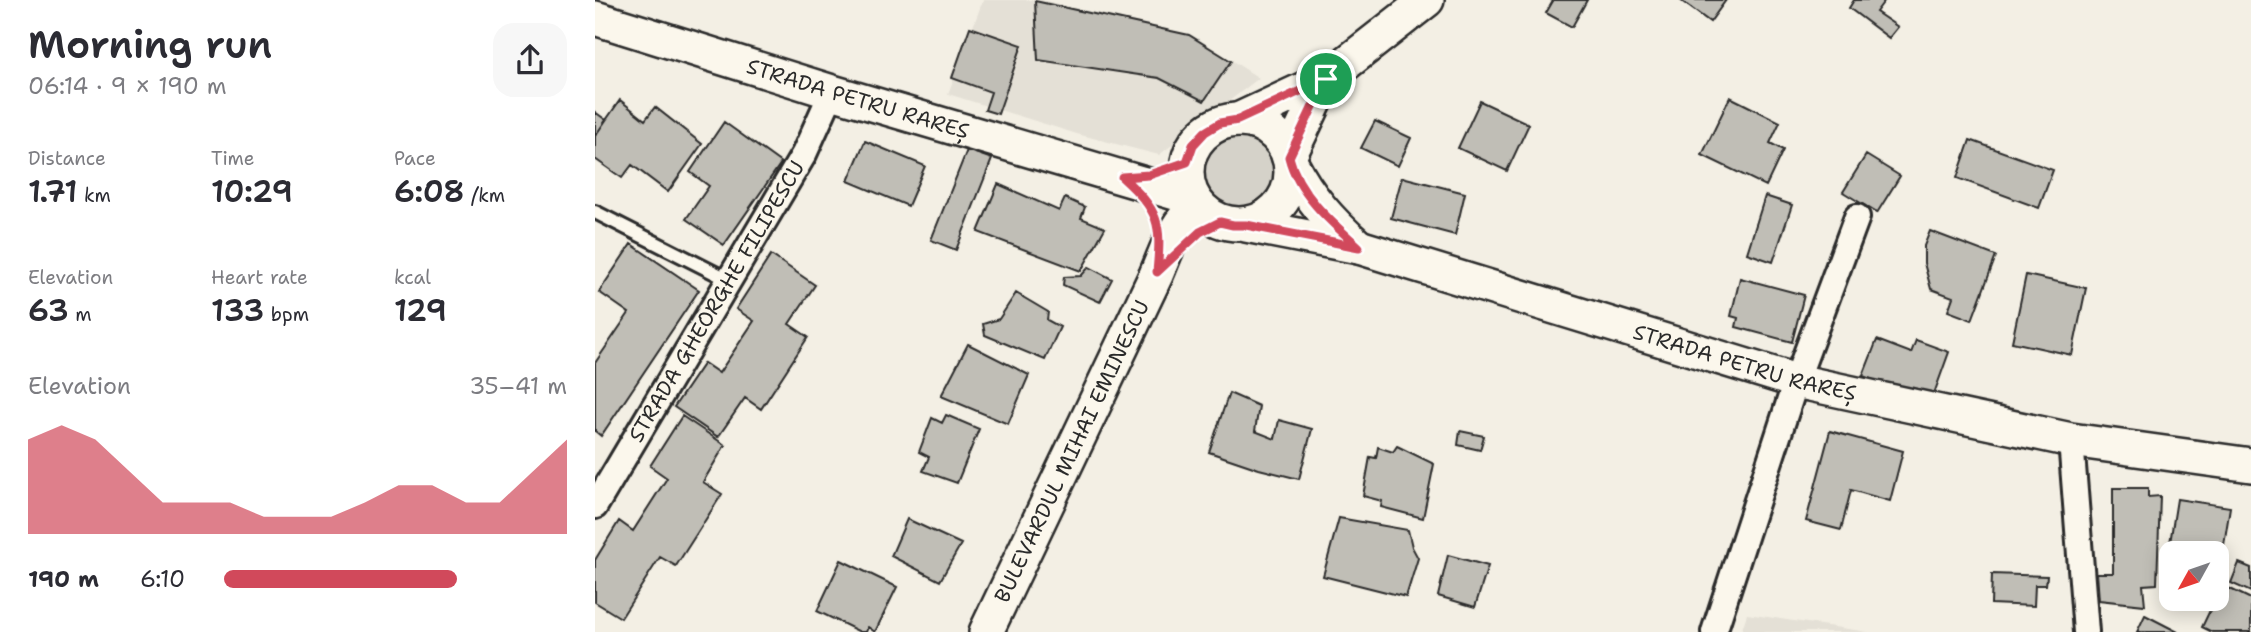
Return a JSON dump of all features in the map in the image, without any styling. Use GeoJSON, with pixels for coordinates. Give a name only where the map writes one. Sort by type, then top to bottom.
{"type":"FeatureCollection","features":[{"type":"Feature","properties":{"kind":"street"},"geometry":{"type":"LineString","coordinates":[[1326,79],[1290,160],[1291,181],[1286,197],[1276,210],[1262,220],[1214,213],[1187,181],[1187,162],[1193,145],[1205,132],[1220,123],[1238,120],[1326,79],[1427,0]]}},
{"type":"Feature","properties":{"kind":"street","name":"STRADA PETRU RAREȘ"},"geometry":{"type":"LineString","coordinates":[[595,18],[832,92],[1122,177],[1214,213],[1359,247],[1795,381],[2071,440],[2251,465]]}},
{"type":"Feature","properties":{"kind":"street","name":"STRADA GHEORGHE FILIPESCU"},"geometry":{"type":"LineString","coordinates":[[595,506],[602,480],[729,280],[804,154],[832,92]]}},
{"type":"Feature","properties":{"kind":"street"},"geometry":{"type":"LineString","coordinates":[[1238,120],[1255,122],[1270,130],[1282,142],[1304,190],[1359,247]]}},
{"type":"Feature","properties":{"kind":"street","name":"STRADA PETRU RAREȘ"},"geometry":{"type":"LineString","coordinates":[[1122,177],[1149,175],[1187,162]]}},
{"type":"Feature","properties":{"kind":"street"},"geometry":{"type":"LineString","coordinates":[[1122,177],[1149,203],[1158,223],[1157,272]]}},
{"type":"Feature","properties":{"kind":"street","name":"BULEVARDUL MIHAI EMINESCU"},"geometry":{"type":"LineString","coordinates":[[986,632],[1181,221],[1214,213]]}},
{"type":"Feature","properties":{"kind":"street"},"geometry":{"type":"LineString","coordinates":[[1714,632],[1795,381],[1857,217]]}},
{"type":"Feature","properties":{"kind":"street"},"geometry":{"type":"LineString","coordinates":[[2071,440],[2086,632]]}},
{"type":"Feature","properties":{"kind":"lane"},"geometry":{"type":"LineString","coordinates":[[595,212],[729,280]]}},
{"type":"Feature","properties":{"kind":"shaded area"},"geometry":{"type":"Polygon","coordinates":[[[983,0],[1041,0],[1192,35],[1259,78],[1159,155],[1077,134],[948,94],[983,0]]]}},
{"type":"Feature","properties":{"kind":"shaded area"},"geometry":{"type":"Polygon","coordinates":[[[1239,128],[1256,131],[1270,141],[1280,155],[1283,172],[1280,189],[1270,203],[1256,213],[1239,216],[1222,213],[1208,203],[1198,189],[1195,172],[1198,155],[1208,141],[1222,131],[1239,128]]]}},
{"type":"Feature","properties":{"kind":"shaded area"},"geometry":{"type":"Polygon","coordinates":[[[1747,614],[1868,632],[1741,632],[1747,614]]]}},
{"type":"Feature","properties":{"kind":"building"},"geometry":{"type":"Polygon","coordinates":[[[1551,0],[1587,0],[1572,27],[1546,13],[1553,1],[1551,0]]]}},
{"type":"Feature","properties":{"kind":"building"},"geometry":{"type":"Polygon","coordinates":[[[1680,0],[1726,0],[1710,22],[1680,0]]]}},
{"type":"Feature","properties":{"kind":"building"},"geometry":{"type":"Polygon","coordinates":[[[1854,0],[1885,0],[1876,12],[1898,27],[1889,38],[1849,8],[1854,0]]]}},
{"type":"Feature","properties":{"kind":"building"},"geometry":{"type":"Polygon","coordinates":[[[1035,1],[1189,35],[1231,61],[1204,101],[1159,78],[1038,60],[1035,1]]]}},
{"type":"Feature","properties":{"kind":"building"},"geometry":{"type":"Polygon","coordinates":[[[970,27],[1022,45],[998,114],[985,110],[991,92],[952,78],[970,27]]]}},
{"type":"Feature","properties":{"kind":"building"},"geometry":{"type":"Polygon","coordinates":[[[1730,97],[1780,122],[1770,143],[1783,150],[1766,186],[1702,155],[1730,97]]]}},
{"type":"Feature","properties":{"kind":"building"},"geometry":{"type":"Polygon","coordinates":[[[620,100],[645,120],[655,107],[702,144],[668,192],[632,165],[622,178],[595,159],[595,136],[620,100]]]}},
{"type":"Feature","properties":{"kind":"building"},"geometry":{"type":"Polygon","coordinates":[[[1480,101],[1529,124],[1507,171],[1458,148],[1480,101]]]}},
{"type":"Feature","properties":{"kind":"building"},"geometry":{"type":"Polygon","coordinates":[[[595,112],[606,120],[595,136],[595,112]]]}},
{"type":"Feature","properties":{"kind":"building"},"geometry":{"type":"Polygon","coordinates":[[[1375,121],[1411,138],[1398,166],[1361,148],[1375,121]]]}},
{"type":"Feature","properties":{"kind":"building"},"geometry":{"type":"Polygon","coordinates":[[[724,122],[781,163],[724,245],[686,219],[709,186],[690,172],[724,122]]]}},
{"type":"Feature","properties":{"kind":"building"},"geometry":{"type":"Polygon","coordinates":[[[1970,140],[2053,170],[2039,208],[1957,178],[1970,140]]]}},
{"type":"Feature","properties":{"kind":"building"},"geometry":{"type":"Polygon","coordinates":[[[865,141],[925,166],[908,206],[848,181],[865,141]]]}},
{"type":"Feature","properties":{"kind":"building"},"geometry":{"type":"Polygon","coordinates":[[[967,150],[992,159],[956,250],[931,240],[967,150]]]}},
{"type":"Feature","properties":{"kind":"building"},"geometry":{"type":"Polygon","coordinates":[[[1866,155],[1900,176],[1877,213],[1843,192],[1866,155]]]}},
{"type":"Feature","properties":{"kind":"building"},"geometry":{"type":"Polygon","coordinates":[[[1402,177],[1465,193],[1455,235],[1391,218],[1402,177]]]}},
{"type":"Feature","properties":{"kind":"building"},"geometry":{"type":"Polygon","coordinates":[[[998,184],[1059,211],[1065,198],[1085,207],[1081,218],[1105,228],[1081,271],[978,232],[998,184]]]}},
{"type":"Feature","properties":{"kind":"building"},"geometry":{"type":"Polygon","coordinates":[[[1765,196],[1792,205],[1773,262],[1747,253],[1765,196]]]}},
{"type":"Feature","properties":{"kind":"building"},"geometry":{"type":"Polygon","coordinates":[[[1930,231],[1996,256],[1972,320],[1948,311],[1953,297],[1931,289],[1924,263],[1924,246],[1930,231]]]}},
{"type":"Feature","properties":{"kind":"building"},"geometry":{"type":"Polygon","coordinates":[[[631,244],[699,290],[601,436],[595,431],[595,363],[629,313],[599,292],[631,244]]]}},
{"type":"Feature","properties":{"kind":"building"},"geometry":{"type":"Polygon","coordinates":[[[771,255],[815,285],[789,324],[808,337],[761,409],[745,398],[718,437],[674,407],[704,363],[719,373],[754,321],[736,309],[771,255]]]}},
{"type":"Feature","properties":{"kind":"building"},"geometry":{"type":"Polygon","coordinates":[[[1089,267],[1112,279],[1100,302],[1063,285],[1064,277],[1081,276],[1089,267]]]}},
{"type":"Feature","properties":{"kind":"building"},"geometry":{"type":"Polygon","coordinates":[[[2026,275],[2086,288],[2072,355],[2012,342],[2026,275]]]}},
{"type":"Feature","properties":{"kind":"building"},"geometry":{"type":"Polygon","coordinates":[[[1740,278],[1804,295],[1792,342],[1736,327],[1738,318],[1731,316],[1740,278]]]}},
{"type":"Feature","properties":{"kind":"building"},"geometry":{"type":"Polygon","coordinates":[[[1016,293],[1048,312],[1047,320],[1060,327],[1045,360],[985,335],[983,324],[999,319],[1016,293]]]}},
{"type":"Feature","properties":{"kind":"building"},"geometry":{"type":"Polygon","coordinates":[[[1877,340],[1911,353],[1916,340],[1949,352],[1931,402],[1863,376],[1877,340]]]}},
{"type":"Feature","properties":{"kind":"building"},"geometry":{"type":"Polygon","coordinates":[[[968,344],[1029,375],[1008,424],[941,396],[968,344]]]}},
{"type":"Feature","properties":{"kind":"building"},"geometry":{"type":"Polygon","coordinates":[[[1229,393],[1259,406],[1255,431],[1275,439],[1279,420],[1312,429],[1299,479],[1209,452],[1229,393]]]}},
{"type":"Feature","properties":{"kind":"building"},"geometry":{"type":"Polygon","coordinates":[[[946,415],[979,429],[957,483],[923,471],[929,457],[919,452],[932,418],[942,423],[946,415]]]}},
{"type":"Feature","properties":{"kind":"building"},"geometry":{"type":"Polygon","coordinates":[[[682,416],[725,445],[703,482],[722,494],[676,566],[660,557],[621,618],[595,602],[595,560],[619,521],[633,531],[667,478],[650,466],[682,416]]]}},
{"type":"Feature","properties":{"kind":"building"},"geometry":{"type":"Polygon","coordinates":[[[1460,431],[1484,436],[1480,450],[1458,445],[1460,431]]]}},
{"type":"Feature","properties":{"kind":"building"},"geometry":{"type":"Polygon","coordinates":[[[1830,431],[1903,451],[1890,501],[1851,490],[1841,530],[1806,521],[1830,431]]]}},
{"type":"Feature","properties":{"kind":"building"},"geometry":{"type":"Polygon","coordinates":[[[1397,446],[1434,464],[1423,518],[1381,507],[1382,501],[1363,496],[1370,457],[1376,458],[1378,447],[1393,452],[1397,446]]]}},
{"type":"Feature","properties":{"kind":"building"},"geometry":{"type":"Polygon","coordinates":[[[2113,488],[2148,488],[2148,497],[2160,496],[2157,584],[2143,585],[2145,605],[2099,600],[2097,573],[2113,573],[2113,488]]]}},
{"type":"Feature","properties":{"kind":"building"},"geometry":{"type":"Polygon","coordinates":[[[2177,499],[2230,507],[2225,541],[2170,541],[2177,499]]]}},
{"type":"Feature","properties":{"kind":"building"},"geometry":{"type":"Polygon","coordinates":[[[1339,518],[1408,530],[1418,558],[1406,597],[1323,576],[1339,518]]]}},
{"type":"Feature","properties":{"kind":"building"},"geometry":{"type":"Polygon","coordinates":[[[907,519],[961,544],[940,581],[891,556],[907,519]]]}},
{"type":"Feature","properties":{"kind":"building"},"geometry":{"type":"Polygon","coordinates":[[[1448,555],[1488,566],[1475,607],[1438,596],[1448,555]]]}},
{"type":"Feature","properties":{"kind":"building"},"geometry":{"type":"Polygon","coordinates":[[[841,560],[897,587],[875,632],[868,627],[866,632],[860,632],[817,611],[841,560]]]}},
{"type":"Feature","properties":{"kind":"building"},"geometry":{"type":"Polygon","coordinates":[[[2239,563],[2251,568],[2251,592],[2231,583],[2239,563]]]}},
{"type":"Feature","properties":{"kind":"building"},"geometry":{"type":"Polygon","coordinates":[[[1992,574],[2047,576],[2046,585],[2035,585],[2034,606],[1991,604],[1992,574]]]}},
{"type":"Feature","properties":{"kind":"building"},"geometry":{"type":"Polygon","coordinates":[[[2229,588],[2251,599],[2251,632],[2212,632],[2202,627],[2210,611],[2229,611],[2229,588]]]}},
{"type":"Feature","properties":{"kind":"building"},"geometry":{"type":"Polygon","coordinates":[[[2145,615],[2178,632],[2137,632],[2145,615]]]}},
{"type":"Feature","properties":{"kind":"route"},"geometry":{"type":"LineString","coordinates":[[1326,79],[1289,157],[1304,190],[1359,247],[1220,222],[1200,232],[1157,272],[1158,223],[1149,203],[1122,177],[1149,175],[1187,162],[1193,145],[1205,132],[1220,123],[1238,120],[1326,79]]}}]}
